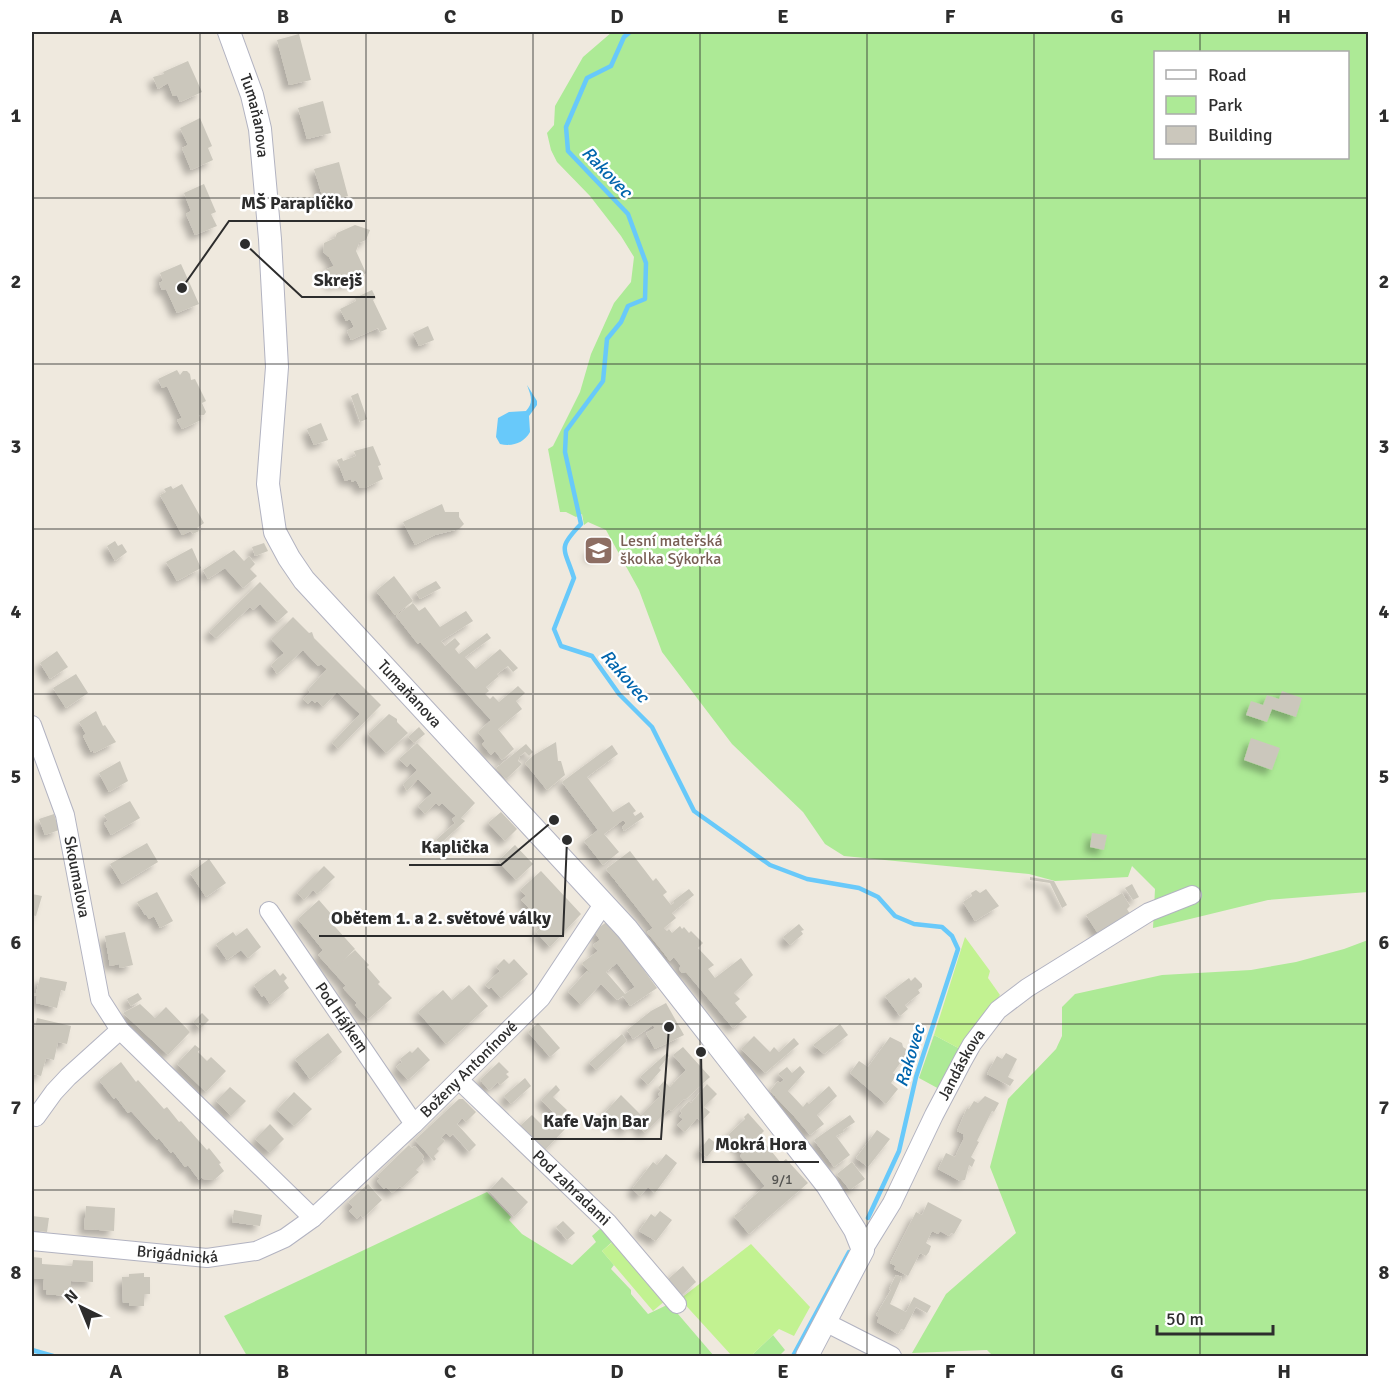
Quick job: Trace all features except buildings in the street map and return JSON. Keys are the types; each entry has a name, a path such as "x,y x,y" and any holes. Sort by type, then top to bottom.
{"street":[{"name":"Tumaňanova","path":"229,32 252,95 260,129 277,367 268,484 275,532 304,580 627,929 827,1185 855,1230 863,1250"},
{"name":"Skoumalova","path":"32,725 65,815 100,999 120,1030 314,1218"},
{"name":"Jandáskova","path":"807,1356 863,1250 892,1203 963,1060 972,1044 998,1010 1036,982 1149,912 1192,895"},
{"name":"Boženy Antonínové","path":"314,1218 414,1124 541,998 604,903"},
{"name":"Pod Hájkem","path":"269,911 414,1124"},
{"path":"36,1118 54,1092 68,1077 120,1030"},
{"name":"Pod zahradami","path":"459,1080 608,1223 677,1304"},
{"name":"Brigádnická","path":"32,1241 207,1258 256,1251 285,1238 314,1218"},
{"path":"825,1322 892,1356"}],"green space":[{"path":"612,32 1368,32 1368,892 1268,900 1153,928 1155,889 1132,866 1128,877 1055,881 1029,874 844,856 825,844 803,812 732,744 662,652 639,590 606,530 588,522 584,525 582,514 576,517 560,512 548,449 553,446 580,392 591,354 614,303 631,282 634,257 590,196 557,162 547,133 554,125 555,106 583,57"},
{"path":"965,937 990,971 988,978 1000,995 962,1050 934,1035"},
{"path":"1368,940 1368,1356 993,1356 987,1350 912,1353 946,1294 1016,1233 990,1167 1008,1099 1056,1049 1062,1036 1062,1007 1075,994 1162,975 1251,970 1296,962"},
{"path":"934,1035 962,1050 941,1090 919,1078"},
{"path":"487,1192 511,1217 509,1220 522,1234 572,1265 596,1242 592,1236 602,1227 612,1242 602,1251 614,1265 611,1269 631,1290 631,1294 648,1314 667,1305 672,1307 714,1356 247,1356 224,1316"},
{"path":"615,1240 666,1300 653,1311 602,1251"},
{"path":"751,1244 810,1307 794,1336 779,1329 751,1356 732,1356 680,1299"},
{"path":"773,1335 785,1350 779,1356 751,1356"}],"water":[{"path":"527,385 537,401 537,405 529,416 530,432 517,443 500,444 496,437 498,418 509,412 526,411 529,408 531,396"}],"waterway":[{"name":"Rakovec","path":"630,32 624,37 611,66 587,78 566,127 568,151 628,214 646,263 645,299 628,306 621,322 607,339 603,381 566,431 565,452 581,524 566,544 565,554 574,578 554,629 561,646 592,656 619,694 652,727 694,811 770,865 807,879 859,888 878,897 895,916 914,924 942,927 952,936 958,949 916,1077 899,1151 868,1218"},
{"name":"Rakovec","path":"793,1356 849,1252"},
{"path":"32,1350 53,1356"}],"place":[{"name":"Skrejš","path":"245,244"},
{"name":"MŠ Paraplíčko","path":"182,288"},
{"name":"Lesní mateřská školka Sýkorka","path":"599,550"},
{"name":"Kaplička","path":"554,820"},
{"name":"Obětem 1. a 2. světové války","path":"567,840"},
{"name":"Kafe Vajn Bar","path":"669,1027"},
{"name":"Mokrá Hora","path":"701,1052"}]}
